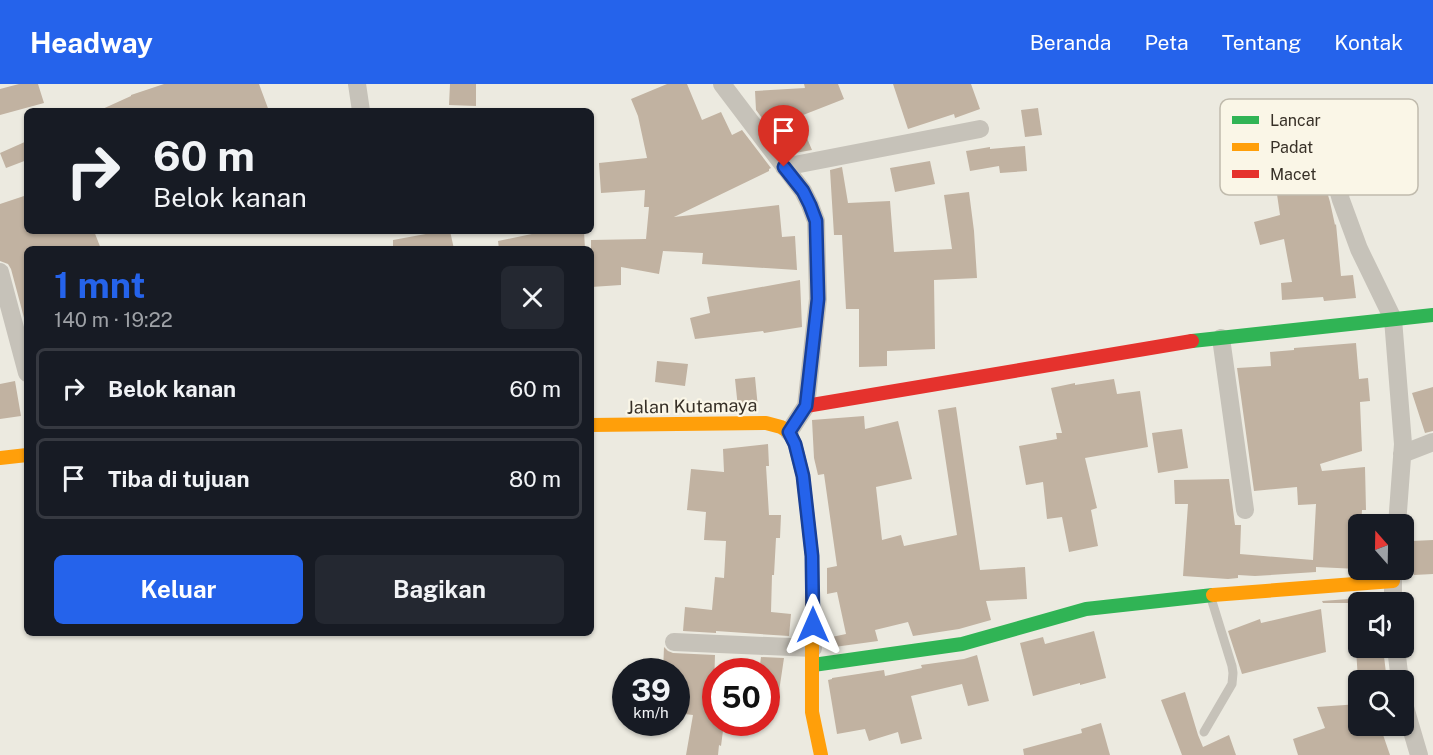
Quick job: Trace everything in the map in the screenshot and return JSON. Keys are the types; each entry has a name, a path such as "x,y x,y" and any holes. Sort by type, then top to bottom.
{"street":[{"path":"357,84 361,108"},
{"path":"722,84 803,191 816,221 818,299 806,406 789,432 795,444 803,476 812,556 812,712 821,755"},
{"path":"784,167 980,129"},
{"path":"1339,195 1359,249 1393,320 1403,444 1398,514"},
{"path":"0,272 24,362"},
{"path":"806,406 1177,343 1433,315"},
{"path":"1221,338 1245,510"},
{"name":"Jalan Kutamaya","path":"594,425 766,423 789,432"},
{"path":"1402,454 1433,442"},
{"path":"0,458 24,455"},
{"path":"674,642 813,656 962,644 1086,609 1349,580"},
{"path":"1413,736 1419,755"}],"lane":[{"path":"1204,732 1231,686 1233,677 1232,666 1210,596"}],"building":[{"path":"19,84 38,84 44,103 0,115 0,89"},
{"path":"164,84 259,84 268,108 105,108 131,95"},
{"path":"450,84 476,84 476,106 449,105"},
{"path":"667,84 687,84 702,120 721,112 732,135 742,130 771,168 769,171 674,217 779,205 782,237 795,236 797,270 702,264 703,253 663,251 659,274 621,267 621,285 594,287 594,246 591,246 591,240 646,239 649,207 644,207 645,190 601,193 599,163 647,158 638,116 631,99"},
{"path":"804,84 838,84 844,99 798,117 812,150 789,154 756,110 755,91 805,88"},
{"path":"893,84 971,84 980,109 955,118 954,114 908,129"},
{"path":"1038,108 1042,135 1025,137 1021,110"},
{"path":"24,142 24,161 6,168 0,153"},
{"path":"1025,146 1027,171 1000,173 999,166 970,171 966,151 990,147 990,149"},
{"path":"930,161 935,184 895,192 890,168"},
{"path":"842,167 848,203 890,201 894,252 952,249 944,195 969,192 977,278 934,280 935,349 887,351 887,366 859,367 859,309 846,309 842,235 834,235 830,170"},
{"path":"1277,195 1328,195 1336,224 1341,276 1353,275 1356,298 1324,301 1323,297 1282,300 1281,283 1292,282 1284,239 1260,245 1254,222 1280,215"},
{"path":"24,196 24,234 95,234 100,246 24,246 24,318 11,269 8,264 0,261 0,204"},
{"path":"426,234 451,234 453,246 393,246 393,240"},
{"path":"532,234 584,234 585,246 499,246 498,241"},
{"path":"800,280 802,327 695,339 690,318 710,313 707,297"},
{"path":"1356,343 1359,379 1368,378 1370,401 1360,402 1362,451 1320,464 1322,471 1365,467 1366,510 1362,510 1362,514 1348,514 1348,569 1316,567 1316,572 1238,575 1238,578 1228,579 1183,576 1188,504 1175,504 1174,480 1229,479 1235,525 1241,525 1240,554 1313,560 1316,504 1298,505 1297,487 1254,491 1237,368 1271,366 1270,352 1294,350 1294,348"},
{"path":"657,361 688,364 685,386 655,382"},
{"path":"755,377 758,408 738,408 735,379"},
{"path":"1114,379 1117,394 1140,391 1148,447 1085,458 1097,508 1091,510 1098,546 1069,552 1062,517 1047,519 1043,482 1026,485 1019,446 1057,439 1056,433 1062,433 1051,388"},
{"path":"15,381 21,416 0,419 0,384"},
{"path":"1433,387 1433,431 1425,433 1412,393"},
{"path":"956,407 980,570 1025,567 1027,599 986,601 991,620 959,629 913,636 908,622 875,630 878,641 827,648 827,638 846,634 837,592 827,594 827,568 837,566 824,474 818,475 814,458 812,420 864,416 865,429 898,421 912,479 876,487 882,540 901,535 904,546 957,535 938,410"},
{"path":"1182,429 1188,468 1158,473 1152,433"},
{"path":"768,444 769,466 766,466 769,515 781,515 780,538 776,538 774,575 772,575 771,612 791,614 789,636 683,631 685,607 712,610 715,577 724,578 726,541 704,540 706,512 687,510 691,469 724,472 723,449"},
{"path":"1433,540 1433,574 1414,575 1414,541"},
{"path":"1348,599 1348,603 1323,603 1322,601"},
{"path":"1321,609 1326,652 1242,674 1228,631 1260,619 1261,623"},
{"path":"1094,631 1106,678 1033,696 1020,643 1043,637 1045,644"},
{"path":"664,647 673,653 715,655 715,658 702,658 702,736 722,736 718,755 686,755 693,715 690,715 690,658 664,658"},
{"path":"977,655 989,701 968,706 962,684 911,696 922,739 901,744 898,732 869,741 865,729 837,734 828,680 884,670 885,676 922,668 921,665"},
{"path":"761,657 784,658 780,685 780,658"},
{"path":"1357,658 1384,658 1386,670 1357,670"},
{"path":"1185,692 1203,747 1229,735 1236,755 1182,755 1161,700"},
{"path":"1348,705 1348,736 1383,736 1390,755 1298,755 1293,739 1325,728 1317,707"},
{"path":"1101,723 1110,755 1024,755 1023,749 1082,733 1081,729"}],"traffic: fast":[{"path":"1192,341 1433,315"},
{"path":"813,665 962,644 1086,609 1213,595"}],"traffic: slow":[{"path":"594,425 766,423 789,432 795,444 803,476 812,556 812,712 821,755"},
{"path":"0,458 24,455"},
{"path":"1213,595 1393,581"}],"traffic: jam":[{"path":"806,406 1192,341"}],"route":[{"path":"784,167 803,191 816,221 818,299 806,406 789,432 795,444 803,476 812,556 813,625"}]}
